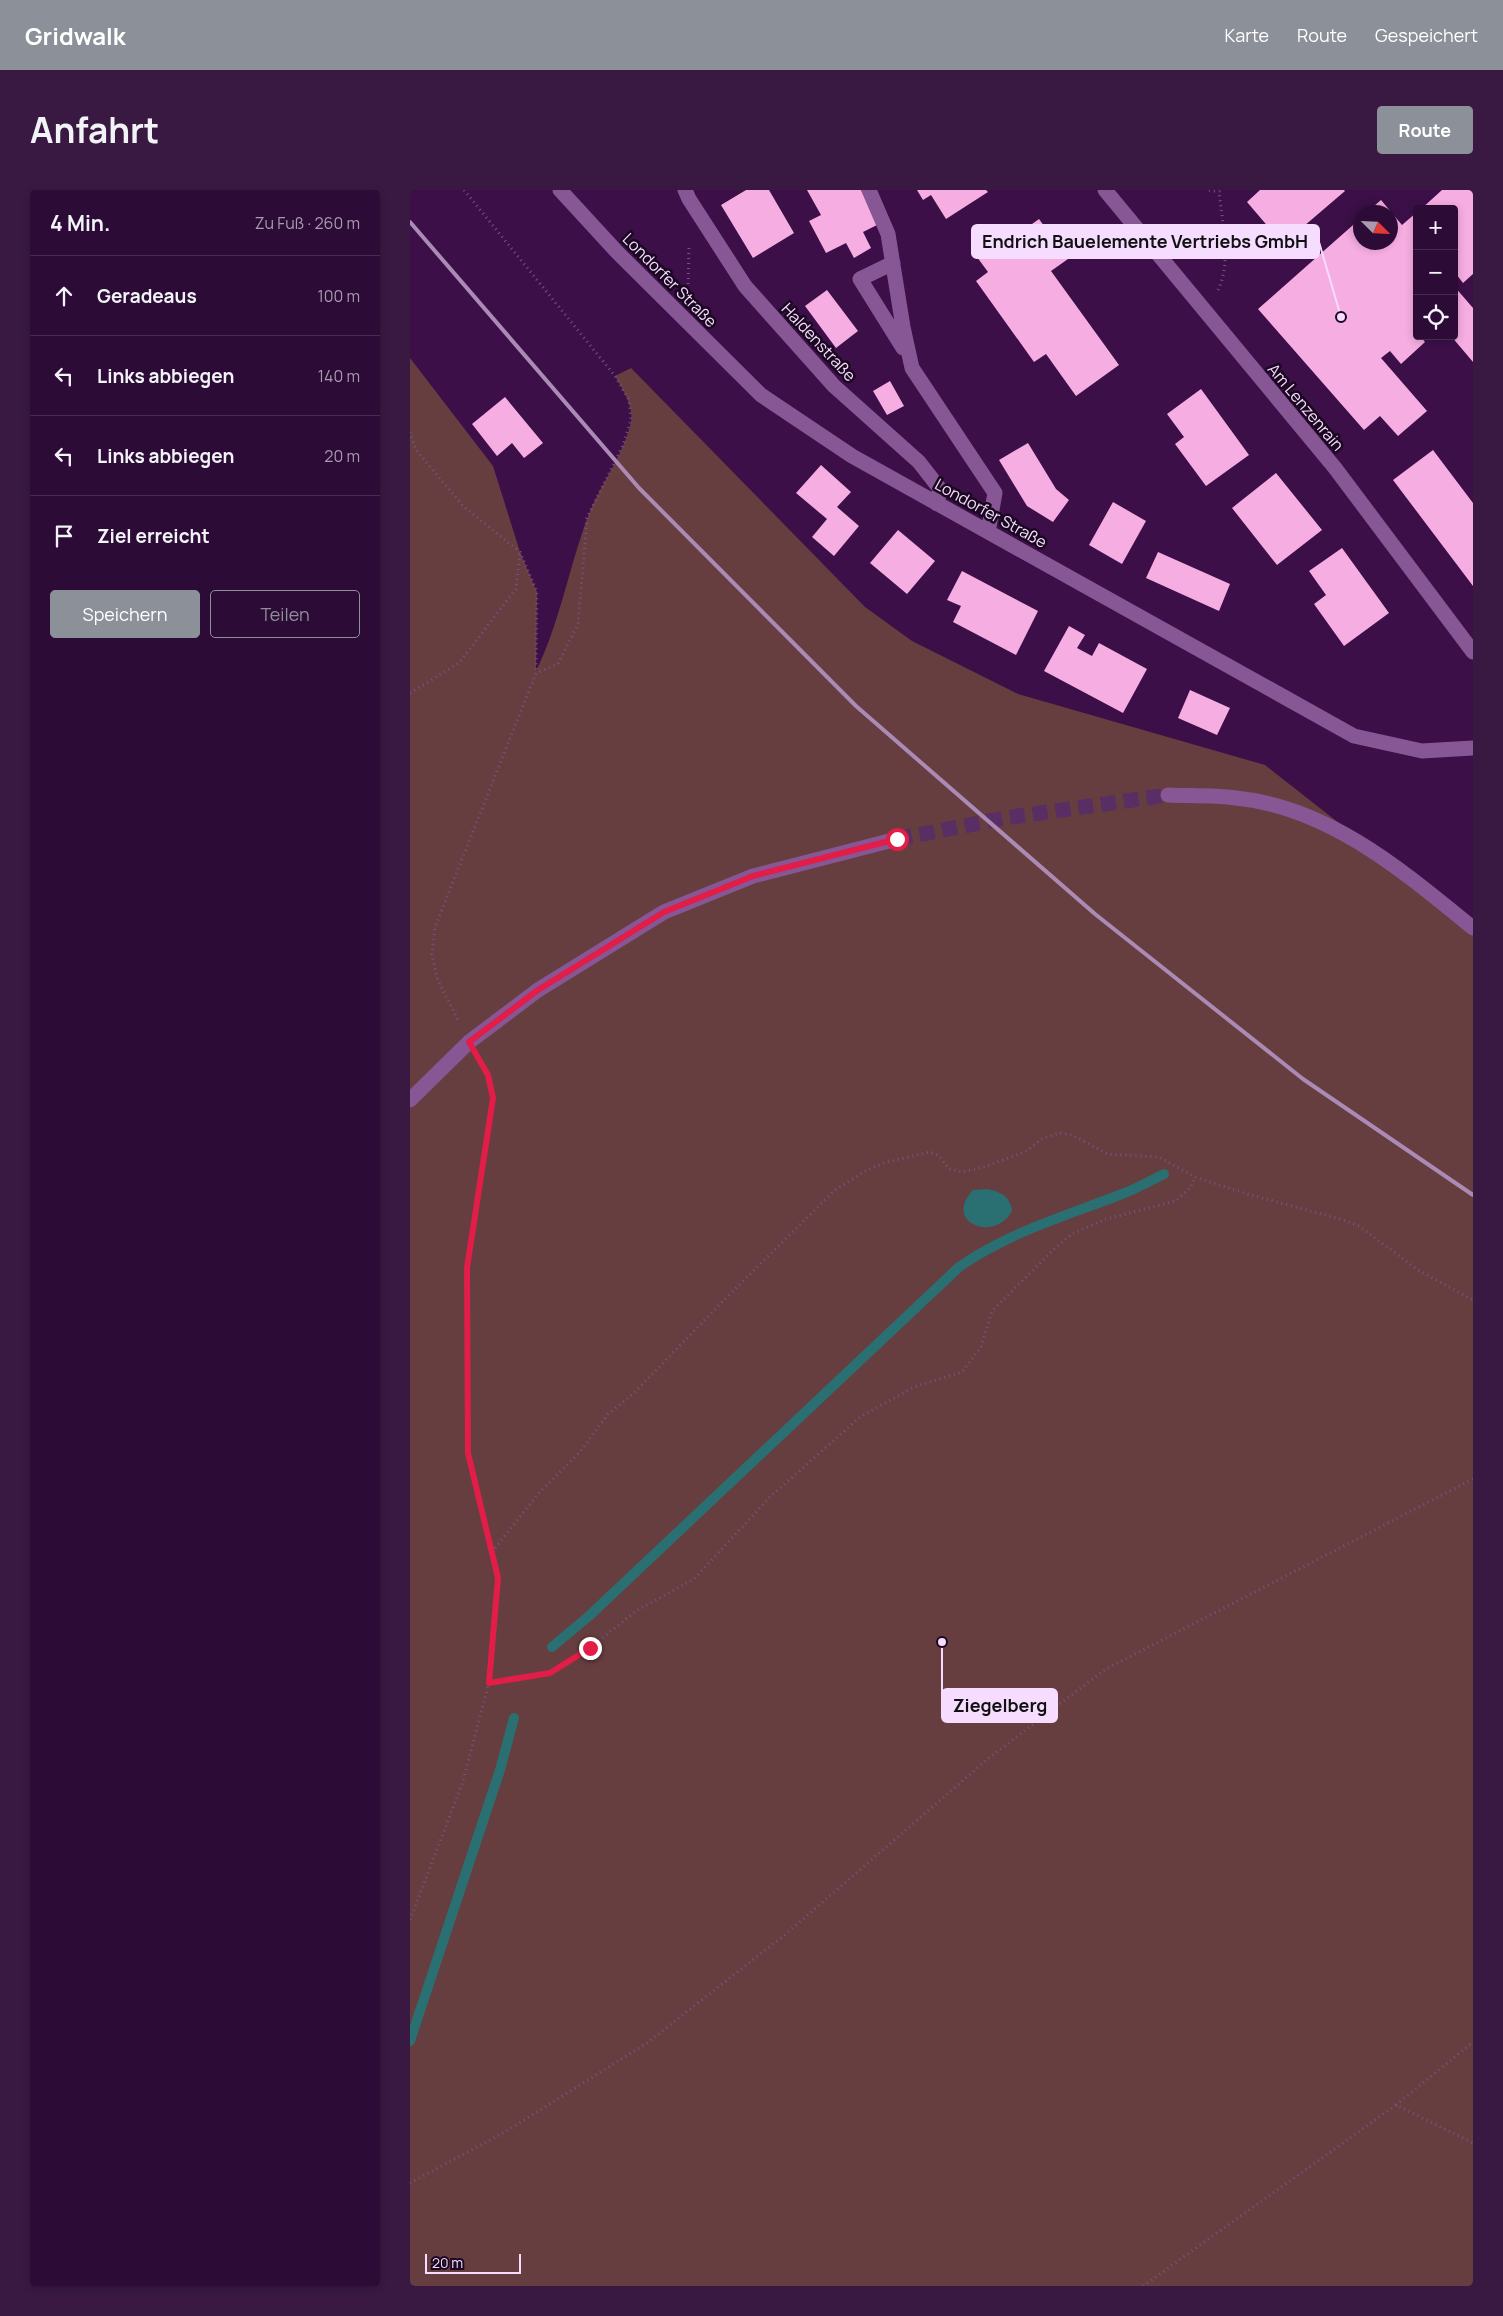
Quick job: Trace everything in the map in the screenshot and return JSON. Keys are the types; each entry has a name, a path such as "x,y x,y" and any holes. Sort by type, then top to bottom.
{"street":[{"name":"Londorfer Straße","path":"560,190 618,253 761,395 852,456 1354,736 1422,751 1473,748"},
{"path":"869,190 888,234 912,368 995,493 988,532"},
{"name":"Am Lenzenrain","path":"1105,190 1334,468 1473,652"},
{"name":"Haldenstraße","path":"687,195 745,286 834,386 919,462 940,489 937,504"},
{"path":"893,263 860,279 910,360"},
{"path":"1168,794 1237,798 1284,808 1341,831 1411,877 1473,928"},
{"path":"410,1100 469,1042 538,990 664,912 753,876 897,839"}],"path":[{"path":"464,190 615,376 628,400 632,420 623,445 587,518 578,624 558,664 536,673"},
{"path":"1204,312 1220,288 1223,272 1224,242 1220,191 1209,190"},
{"path":"687,195 688,322"},
{"path":"410,432 416,450 463,506 520,552 537,592 536,673 435,927 432,954 437,978 488,1075 493,1098 467,1268 468,1453 498,1578 489,1683 462,1784 410,1920"},
{"path":"410,693 459,662 465,655 516,589 520,552"},
{"path":"492,1553 538,1494 580,1452 608,1414 634,1393 726,1297 836,1190 870,1169 887,1162 930,1152 938,1155 949,1169 963,1172 987,1166 1027,1151 1043,1138 1060,1133 1072,1135 1108,1154 1159,1157 1195,1176 1244,1193 1359,1226 1418,1270 1473,1300"},
{"path":"489,1683 550,1673 590,1648 636,1611 694,1579 770,1497 860,1417 914,1387 962,1372 981,1347 992,1311 1056,1247 1072,1234 1106,1219 1176,1201 1190,1188 1195,1176"},
{"path":"410,2183 505,2132 647,2043 788,1933 990,1757 1106,1669 1473,1480"},
{"path":"1143,2286 1396,2105 1473,2042"},
{"path":"1396,2105 1473,2143"}],"shaded area":[{"path":"410,358 493,466 520,552 537,592 536,671 551,635 587,519 627,435 631,422 631,410 615,376 631,368 865,607 912,641 1018,694 1265,765 1473,928 1473,2286 410,2286"},
{"path":"987,1189 1007,1198 1012,1211 1004,1221 994,1226 974,1225 967,1220 964,1212 965,1202 973,1190"}],"building":[{"path":"746,190 769,190 794,233 753,258 721,205"},
{"path":"807,190 861,190 879,224 863,232 871,248 854,258 846,243 826,253 809,221 821,215"},
{"path":"917,190 986,190 988,192 946,219 931,195 923,200"},
{"path":"1260,190 1345,191 1283,244 1247,202"},
{"path":"1442,190 1473,190 1473,274 1463,283 1458,277 1458,205 1425,205"},
{"path":"1381,200 1385,205 1375,205"},
{"path":"1413,215 1413,340 1423,340 1425,342 1401,364 1390,351 1381,358 1427,411 1398,436 1380,416 1364,430 1258,309 1353,225 1353,250 1398,250 1398,220 1402,225"},
{"path":"1039,219 1068,259 1051,271 1119,365 1076,396 1046,354 1034,362 976,281 988,272 974,253 1005,231 1011,239"},
{"path":"827,290 858,331 836,348 805,306"},
{"path":"1458,291 1473,308 1473,362 1454,340 1458,340"},
{"path":"890,381 904,406 887,415 873,391"},
{"path":"1201,389 1249,455 1206,486 1175,444 1184,437 1167,414"},
{"path":"505,397 543,443 524,458 512,443 497,456 472,424"},
{"path":"1028,443 1056,489 1069,500 1053,522 1027,506 999,460"},
{"path":"1433,450 1473,503 1473,586 1393,480"},
{"path":"821,465 851,492 837,507 859,526 834,556 812,537 827,519 796,493"},
{"path":"1276,473 1322,530 1277,565 1232,508"},
{"path":"1113,502 1146,521 1122,564 1089,545"},
{"path":"898,530 935,561 907,594 870,563"},
{"path":"1342,548 1389,613 1344,646 1314,604 1326,595 1309,571"},
{"path":"1158,552 1230,584 1219,611 1146,578"},
{"path":"962,571 1038,611 1016,655 953,622 961,606 947,600"},
{"path":"1069,626 1085,635 1077,648 1092,656 1099,643 1147,669 1123,713 1044,671"},
{"path":"1190,690 1230,708 1217,735 1178,718"}],"waterway":[{"path":"552,1647 589,1616 959,1267 1018,1234 1127,1192 1164,1174"},
{"path":"410,2041 500,1770 514,1718"}],"tunnel":[{"path":"897,839 1005,818 1168,795"}],"railway":[{"path":"410,222 639,488 856,706 1095,914 1303,1079 1473,1195"}],"place":[{"name":"Endrich Bauelemente Vertriebs GmbH","path":"1341,317"},
{"name":"Ziegelberg","path":"942,1642"}],"route":[{"path":"590,1648 550,1673 489,1683 498,1578 468,1453 467,1268 493,1098 488,1075 469,1042 538,990 664,912 753,876 897,839"}]}
